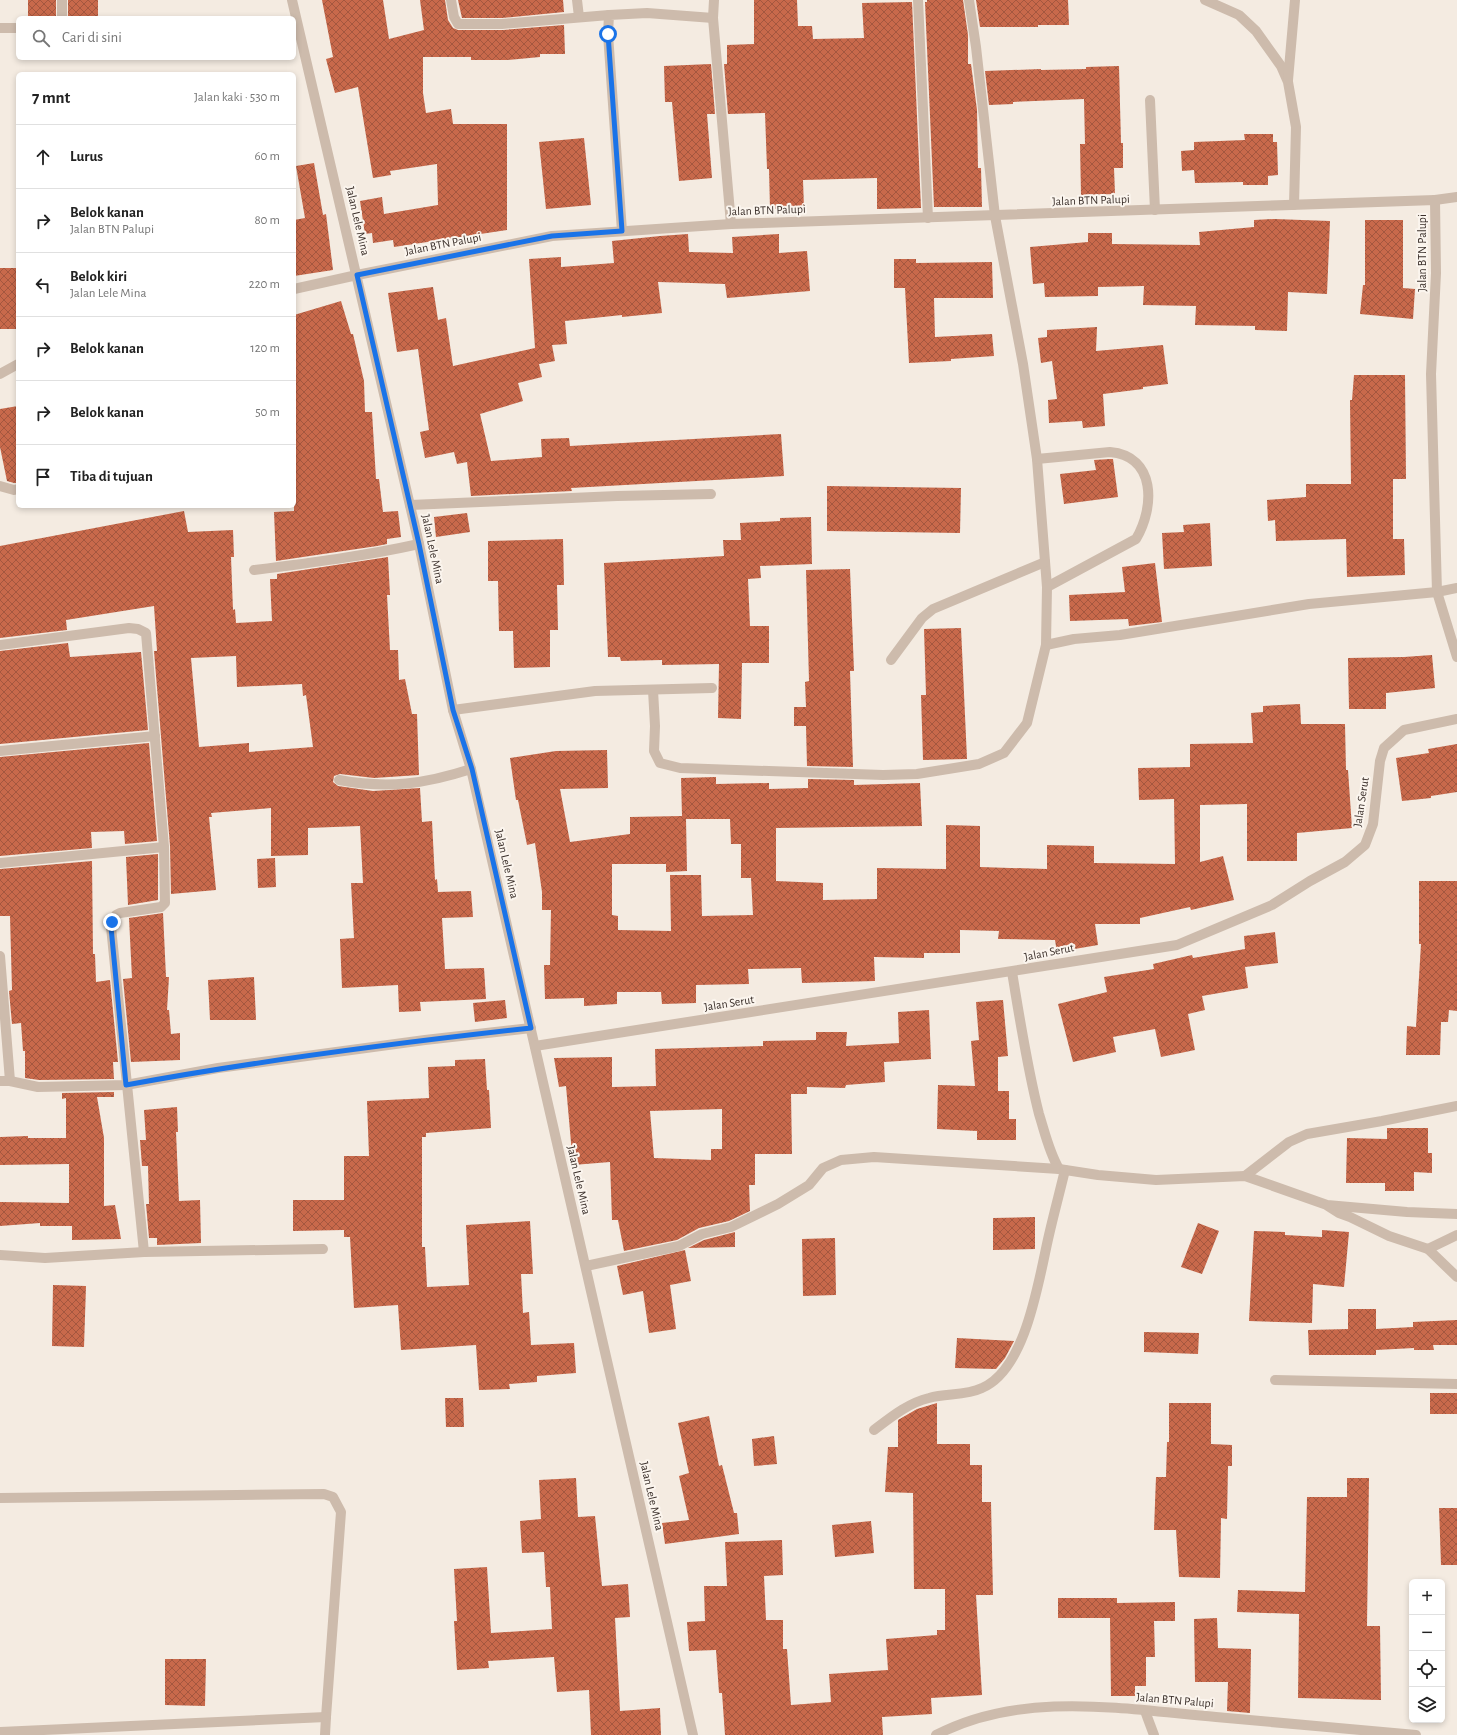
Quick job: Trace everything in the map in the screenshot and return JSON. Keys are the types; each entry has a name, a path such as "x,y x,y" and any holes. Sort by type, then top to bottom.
{"street":[{"path":"62,0 62,16"},
{"name":"Jalan Lele Mina","path":"292,0 296,16"},
{"path":"451,0 454,17 458,24 502,24 647,13 712,18"},
{"path":"577,0 579,17"},
{"path":"714,0 712,18 731,224"},
{"path":"918,0 928,218"},
{"path":"653,690 655,726 654,751 660,763 680,768 875,775 917,774 979,764 1004,753 1027,723 1046,645 1047,587 1037,459 1023,364 995,216 969,0"},
{"path":"1205,0 1239,15 1256,31 1281,66 1288,82 1296,127 1294,205"},
{"path":"1288,82 1294,0"},
{"path":"609,15 608,34 622,231"},
{"name":"Jalan Lele Mina","path":"296,17 419,544 453,710 472,769 693,1735"},
{"path":"0,28 16,28"},
{"path":"1150,100 1155,210"},
{"path":"1435,200 1457,197"},
{"name":"Jalan BTN Palupi","path":"296,289 552,236 731,224 1435,200 1436,273 1431,374 1437,592 1457,657"},
{"path":"0,374 16,365"},
{"path":"1037,459 1110,452 1122,453 1141,467 1147,478 1147,512 1142,529 1136,538 1047,587"},
{"path":"0,486 16,490"},
{"path":"410,505 617,496 711,494"},
{"path":"254,570 316,563 380,553 419,544"},
{"path":"891,660 922,618 933,609 1045,562"},
{"path":"1046,645 1074,639 1120,635 1309,604 1437,592 1457,588"},
{"path":"0,645 116,629 129,628 146,633 164,847 164,904 161,907 120,913 116,915 111,927 144,1252"},
{"path":"453,710 595,691 712,688"},
{"name":"Jalan Serut","path":"535,1046 1177,945 1272,904 1345,862 1365,845 1373,824 1380,761 1384,748 1391,740 1404,730 1457,719"},
{"path":"0,751 155,736"},
{"path":"339,780 380,785 402,784 446,777 472,769"},
{"path":"0,863 164,847"},
{"path":"0,956 5,1081 38,1087 126,1085 225,1067 424,1040 531,1028"},
{"path":"1012,972 1031,1082 1045,1136 1054,1160 1062,1169"},
{"path":"1245,1176 1289,1142 1307,1134 1457,1106"},
{"path":"586,1266 679,1246 702,1234 731,1227 778,1204 809,1185 823,1168 841,1160 874,1156 1062,1169 1098,1175 1156,1180 1245,1176 1327,1205 1407,1212 1457,1214"},
{"path":"874,1430 904,1408 929,1398 964,1394 983,1388 1000,1376 1017,1350 1037,1294 1062,1169"},
{"path":"1327,1205 1338,1213 1350,1217 1389,1236 1428,1249 1457,1277"},
{"path":"1428,1249 1457,1235"},
{"path":"0,1255 45,1258 144,1252 323,1249"},
{"path":"1275,1380 1457,1384"},
{"path":"0,1498 324,1494 333,1497 341,1512 325,1735"},
{"name":"Jalan BTN Palupi","path":"936,1735 965,1722 1024,1708 1071,1706 1145,1711 1416,1735"},
{"path":"1145,1711 1154,1735"},
{"path":"0,1732 326,1717"}],"building":[{"path":"28,0 56,0 56,16 28,16"},
{"path":"68,0 98,0 98,16 68,16"},
{"path":"322,0 383,0 389,39 424,30 420,0 445,0 448,20 453,28 458,30 503,30 564,25 565,54 540,54 540,57 507,60 471,60 471,57 423,57 423,93 426,113 451,109 453,124 507,124 507,230 394,247 393,240 373,243 372,233 365,234 360,201 382,197 384,214 438,205 437,164 390,171 391,175 373,178 358,87 335,93 326,59 333,57"},
{"path":"458,0 563,0 564,12 502,18 462,18"},
{"path":"754,0 797,0 798,26 812,26 813,39 864,38 862,3 912,2 921,208 877,209 877,178 803,180 804,208 770,209 765,113 728,114 724,64 727,64 727,45 754,44"},
{"path":"927,0 963,0 968,35 968,64 971,64 977,110 978,168 981,168 982,207 934,207 925,2 927,2"},
{"path":"976,0 1068,0 1069,25 1038,25 1038,27 980,27"},
{"path":"711,64 715,114 707,114 712,178 679,181 672,102 665,102 664,66"},
{"path":"1119,66 1123,168 1114,168 1115,194 1081,195 1080,144 1085,144 1084,99 1013,102 1013,104 989,105 985,71 1086,69 1086,67"},
{"path":"1244,134 1273,134 1273,142 1277,142 1278,175 1268,176 1268,185 1243,185 1243,182 1195,183 1194,170 1182,171 1181,151 1194,150 1194,142 1245,140"},
{"path":"584,138 591,205 546,209 539,142"},
{"path":"314,163 323,215 326,214 333,270 296,276 296,220 305,218 296,166"},
{"path":"1274,219 1330,221 1327,294 1288,292 1287,331 1255,330 1255,326 1195,325 1196,306 1143,305 1144,286 1098,287 1098,296 1045,297 1044,283 1033,284 1030,247 1088,242 1088,233 1112,233 1112,244 1200,245 1199,232 1254,227 1254,220"},
{"path":"1365,220 1403,220 1403,288 1415,289 1413,319 1360,314 1363,285 1365,285"},
{"path":"688,234 689,252 733,253 732,237 779,234 779,253 807,251 810,291 727,298 725,284 658,282 662,313 622,317 622,315 565,321 567,344 552,345 555,361 539,364 542,377 518,383 523,401 480,414 491,461 542,457 541,439 569,438 570,446 781,434 784,476 571,488 572,491 471,496 467,462 457,464 454,452 425,458 420,432 429,430 418,349 397,352 388,293 433,287 438,320 446,318 453,366 535,348 529,259 561,257 561,267 614,263 612,241"},
{"path":"894,259 916,259 916,263 992,262 993,298 934,298 935,337 992,334 994,356 951,359 951,361 909,363 905,288 894,288"},
{"path":"0,268 16,268 16,329 0,329"},
{"path":"341,301 351,334 353,334 364,381 365,412 372,412 376,479 379,479 383,512 398,511 401,537 387,539 387,544 377,546 276,561 274,512 294,511 294,508 296,508 296,314"},
{"path":"1097,327 1096,351 1163,345 1168,384 1103,394 1105,426 1083,428 1082,421 1049,423 1048,400 1057,399 1052,361 1041,363 1038,338 1047,337 1047,330"},
{"path":"1354,375 1405,375 1406,479 1393,479 1393,539 1404,539 1405,575 1347,577 1346,539 1276,541 1275,520 1268,521 1267,500 1306,497 1306,484 1351,484 1350,400 1352,400"},
{"path":"16,406 16,483 7,481 0,447 0,409"},
{"path":"1113,459 1118,497 1064,504 1060,474 1096,470 1094,460"},
{"path":"827,486 961,488 960,533 827,531"},
{"path":"184,511 188,532 233,530 234,557 231,557 233,610 235,609 236,623 272,621 270,579 277,579 277,574 388,557 390,595 387,595 390,650 398,650 399,680 405,679 412,714 417,714 419,775 374,778 340,774 334,776 333,782 338,786 373,791 420,788 422,822 432,821 435,880 437,879 438,892 471,891 473,917 442,918 445,969 484,968 486,999 420,1002 421,1011 399,1012 398,985 342,988 340,939 354,938 351,883 363,883 360,826 308,828 308,855 271,856 271,808 211,813 212,817 209,817 216,890 171,894 170,846 154,651 157,651 154,606 66,620 67,630 0,638 0,546","holes":["236,656 237,687 302,684 303,696 306,695 313,747 249,752 249,743 199,747 191,658"]},
{"path":"467,513 470,532 436,537 434,517"},
{"path":"811,517 812,564 760,566 761,578 748,579 750,626 769,626 769,663 742,663 741,719 718,718 719,664 662,665 662,660 621,661 620,657 608,657 604,563 724,556 723,540 741,540 740,523 780,521 780,518"},
{"path":"1210,523 1212,566 1164,569 1162,533 1184,532 1183,525"},
{"path":"563,539 564,585 557,585 558,630 550,630 550,667 514,668 513,631 499,631 498,581 488,581 488,541"},
{"path":"1155,563 1162,622 1129,626 1128,619 1070,621 1069,595 1125,592 1122,567"},
{"path":"850,569 854,671 850,671 853,767 807,766 806,726 794,726 794,707 806,707 805,682 809,681 806,570"},
{"path":"961,628 967,759 923,760 921,695 926,695 924,629"},
{"path":"68,643 70,657 141,652 148,730 0,744 0,651"},
{"path":"1432,655 1435,688 1386,693 1386,709 1349,709 1348,658"},
{"path":"1300,704 1301,724 1345,724 1346,770 1348,770 1352,828 1297,833 1297,861 1247,861 1247,804 1200,805 1200,862 1223,856 1234,900 1191,910 1190,907 1140,918 1140,924 1095,924 1098,945 1057,952 1055,940 998,939 999,931 960,930 960,953 924,953 924,958 874,957 875,981 802,983 801,968 748,969 749,984 696,985 696,1003 662,1004 661,992 617,992 617,1004 584,1006 584,998 545,999 544,965 550,965 551,910 542,910 542,892 535,843 527,845 518,800 516,800 510,758 556,751 607,750 608,788 560,789 570,842 630,834 630,817 682,816 681,778 716,777 716,784 769,783 769,789 808,788 808,779 854,780 854,785 920,783 922,826 776,828 776,881 823,883 823,900 877,899 877,868 946,869 946,825 980,826 980,867 1047,869 1047,845 1094,846 1094,863 1175,864 1174,799 1139,800 1138,768 1190,767 1190,744 1253,743 1251,713 1263,712 1263,706","holes":["686,819 730,819 731,844 741,844 741,878 751,878 753,915 702,916 701,875 670,875 671,931 618,930 618,916 612,915 612,864 666,864 666,872 687,871"]},
{"path":"149,743 157,841 125,844 124,831 91,832 92,848 0,856 0,757"},
{"path":"1457,744 1457,792 1431,796 1431,798 1402,801 1396,758 1429,753 1428,749"},
{"path":"158,854 158,900 128,905 126,857"},
{"path":"275,858 276,887 258,888 257,859"},
{"path":"92,861 93,954 95,954 96,982 110,980 118,1062 113,1062 114,1079 39,1080 25,1078 25,1051 23,1051 21,1023 12,1024 9,991 12,990 10,916 0,916 0,869"},
{"path":"1419,881 1457,881 1457,1011 1449,1010 1448,1022 1441,1022 1440,1055 1406,1055 1407,1026 1416,1027 1421,944 1419,944"},
{"path":"163,913 166,977 169,977 167,1010 169,1010 171,1034 180,1033 180,1060 131,1062 123,979 132,978 129,918"},
{"path":"1275,932 1278,963 1245,967 1248,988 1202,996 1205,1010 1188,1014 1195,1050 1161,1057 1155,1029 1113,1037 1116,1052 1073,1062 1058,1004 1107,992 1104,977 1154,969 1153,964 1192,955 1193,958 1245,949 1244,936"},
{"path":"254,977 256,1020 210,1020 208,980"},
{"path":"505,1000 507,1018 475,1022 473,1003"},
{"path":"1003,1000 1008,1056 998,1057 998,1091 1009,1091 1009,1119 1016,1119 1016,1140 977,1140 977,1131 937,1129 938,1085 975,1086 971,1041 979,1040 976,1002"},
{"path":"929,1010 931,1059 884,1062 885,1082 846,1085 845,1088 807,1087 807,1094 791,1094 792,1154 755,1154 755,1185 749,1185 750,1211 729,1221 699,1228 677,1240 624,1251 618,1220 612,1220 610,1162 573,1165 566,1086 559,1087 554,1058 612,1057 612,1087 656,1086 655,1049 763,1046 763,1041 816,1040 816,1032 847,1032 846,1046 899,1043 898,1012","holes":["722,1109 722,1149 711,1149 711,1160 654,1158 650,1111"]},
{"path":"485,1059 487,1090 489,1090 491,1128 426,1133 426,1137 422,1137 422,1247 425,1247 427,1287 469,1285 466,1225 530,1221 533,1274 521,1274 523,1313 529,1312 531,1345 574,1343 576,1373 537,1376 537,1382 509,1384 510,1389 479,1390 476,1345 401,1350 398,1305 354,1308 350,1237 344,1237 344,1230 293,1231 293,1200 344,1200 344,1156 369,1156 367,1101 429,1098 428,1067 455,1066 455,1060"},
{"path":"114,1092 114,1097 97,1097 104,1138 104,1206 115,1205 121,1239 72,1240 72,1226 40,1226 40,1223 0,1226 0,1202 69,1203 69,1164 0,1165 0,1137 28,1136 28,1138 66,1138 66,1098 62,1099 62,1093"},
{"path":"177,1107 178,1132 176,1132 179,1201 200,1200 201,1243 157,1245 157,1238 149,1238 146,1204 149,1204 148,1166 142,1166 140,1140 146,1140 144,1110"},
{"path":"1387,1128 1428,1128 1428,1153 1432,1153 1432,1173 1414,1172 1414,1191 1385,1191 1385,1183 1346,1183 1347,1138 1387,1139"},
{"path":"1035,1217 1035,1249 993,1250 993,1218"},
{"path":"1198,1223 1219,1231 1202,1274 1181,1267"},
{"path":"1322,1230 1349,1232 1344,1287 1313,1284 1312,1323 1249,1321 1254,1231 1285,1232 1285,1235 1322,1237"},
{"path":"735,1232 735,1247 688,1248 704,1240"},
{"path":"835,1238 836,1295 803,1296 802,1239"},
{"path":"685,1250 691,1281 670,1285 676,1329 649,1333 643,1291 623,1295 617,1266"},
{"path":"53,1285 86,1286 84,1347 52,1346"},
{"path":"1348,1309 1376,1309 1376,1329 1413,1327 1413,1322 1457,1320 1457,1345 1433,1345 1434,1350 1414,1350 1414,1348 1376,1350 1376,1355 1309,1355 1308,1330 1348,1329"},
{"path":"1144,1332 1199,1333 1198,1354 1144,1352"},
{"path":"957,1338 1014,1341 1005,1358 996,1369 955,1368"},
{"path":"1430,1393 1457,1393 1457,1414 1430,1414"},
{"path":"445,1398 463,1398 464,1427 446,1427"},
{"path":"937,1403 937,1444 970,1444 970,1465 982,1465 982,1502 991,1502 993,1595 976,1595 982,1695 931,1698 932,1714 882,1717 883,1735 725,1735 722,1693 719,1693 716,1650 689,1651 687,1622 705,1621 704,1586 727,1586 725,1542 782,1540 783,1575 764,1576 766,1620 783,1620 783,1649 787,1649 791,1705 831,1702 829,1674 888,1670 886,1639 937,1635 937,1630 945,1630 945,1589 914,1589 913,1493 885,1492 888,1447 898,1447 898,1420 917,1409"},
{"path":"1169,1403 1211,1403 1211,1444 1232,1445 1232,1466 1228,1466 1227,1519 1221,1518 1220,1578 1179,1577 1176,1530 1154,1530 1156,1477 1166,1477 1167,1442 1169,1442"},
{"path":"709,1416 719,1466 722,1465 734,1513 737,1513 739,1534 665,1544 662,1523 689,1520 679,1476 689,1473 678,1423"},
{"path":"774,1436 777,1464 754,1466 752,1439"},
{"path":"576,1478 578,1517 595,1516 602,1586 628,1584 630,1617 615,1618 620,1711 660,1708 661,1735 591,1735 589,1690 557,1692 554,1657 488,1661 489,1668 457,1670 454,1621 457,1621 454,1569 487,1567 491,1633 552,1629 550,1587 546,1587 544,1552 522,1553 520,1521 541,1519 539,1480"},
{"path":"1347,1478 1369,1478 1367,1626 1380,1626 1381,1700 1298,1698 1299,1614 1237,1612 1238,1590 1305,1592 1307,1497 1347,1497"},
{"path":"1439,1508 1457,1508 1457,1565 1441,1565"},
{"path":"871,1521 874,1553 835,1557 832,1525"},
{"path":"1058,1598 1117,1598 1117,1603 1175,1602 1175,1621 1154,1621 1155,1657 1146,1657 1146,1686 1135,1686 1135,1696 1111,1696 1110,1618 1058,1618"},
{"path":"1217,1618 1218,1648 1251,1649 1250,1713 1227,1711 1228,1682 1195,1682 1194,1619"},
{"path":"165,1659 206,1659 205,1706 165,1705"}],"route":[{"path":"112,922 111,927 126,1085 218,1068 309,1055 531,1028 472,769 453,710 419,544 357,275 552,236 622,231 608,34"}]}
